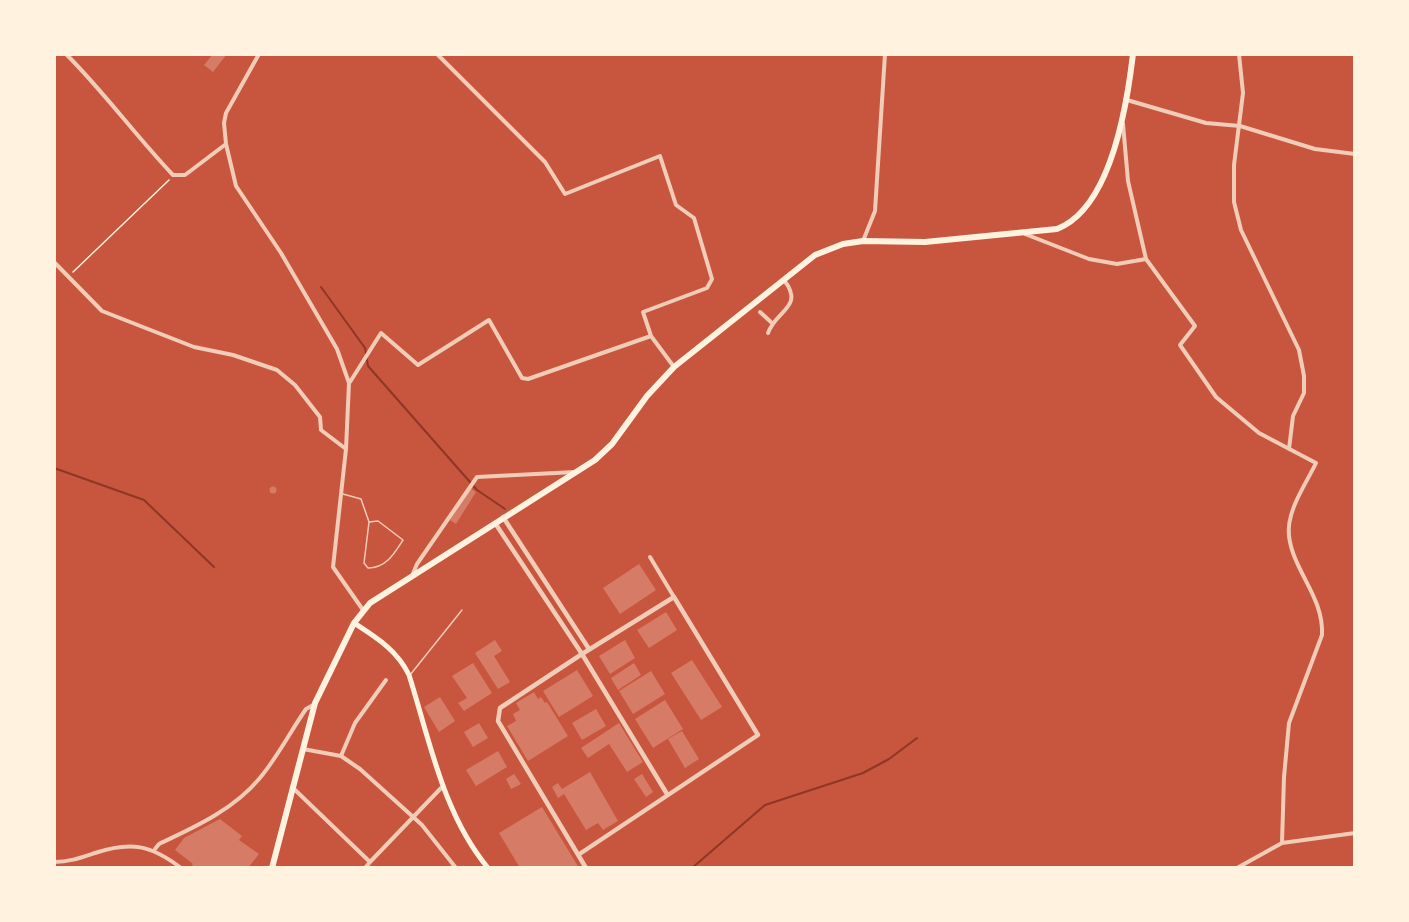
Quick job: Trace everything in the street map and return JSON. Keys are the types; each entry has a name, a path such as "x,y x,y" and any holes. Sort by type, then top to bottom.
{"main road":[{"path":"272,868 315,703 354,623 363,610 412,576 595,460 612,444 647,396 674,367 815,255 843,244 863,241 925,242 1057,229 1070,224 1080,215 1100,183 1123,119 1134,54"},
{"path":"354,623 386,645 401,659 409,675 443,786 460,826 488,868"}],"street":[{"path":"66,54 94,82 126,124 173,175 185,175 226,144"},
{"path":"260,54 226,113 224,123 226,144 236,186 281,253 332,339 349,383 346,449 333,572 363,610"},
{"path":"436,54 545,162 565,194 660,156 676,205 694,218 712,279 711,285 707,288 643,312 651,336 674,367"},
{"path":"863,241 875,211 880,164 885,54"},
{"path":"1239,54 1243,93 1234,165 1234,202 1241,230 1299,350 1304,376 1304,393 1293,416 1289,449"},
{"path":"1127,100 1206,123 1240,126 1315,149 1355,154"},
{"path":"1123,119 1128,181 1146,259 1195,327 1180,345 1216,397 1259,433 1316,463 1295,506 1289,535 1323,620 1316,655 1289,723 1284,777 1282,843"},
{"path":"1023,233 1089,259 1117,264 1146,259"},
{"path":"54,262 102,311 194,347 233,355 277,370 295,385 320,417 321,430 346,449"},
{"path":"768,333 772,323 791,302 792,294 784,280"},
{"path":"760,312 772,323"},
{"path":"349,383 381,333 418,365 489,321 522,378 528,379 651,336"},
{"path":"412,576 417,564 477,477 576,472"},
{"path":"503,518 589,649"},
{"path":"495,523 582,654 667,794"},
{"path":"578,855 758,735 650,557"},
{"path":"586,868 498,721 498,712 504,705 589,649 674,597"},
{"path":"341,756 355,723 386,680"},
{"path":"155,849 159,844 219,814 244,795 260,777 306,710 315,703"},
{"path":"302,748 341,756 360,769 433,837 456,868"},
{"path":"365,868 443,786"},
{"path":"292,787 370,862"},
{"path":"1237,868 1282,843 1355,833"},
{"path":"54,861 64,862 116,848 141,847 155,849 181,868"},
{"path":"64,862 64,868"},
{"path":"445,868 451,862"}],"lane":[{"path":"342,493 361,499 369,522 364,563 369,568 376,568 389,559 403,540 378,521 369,522"},
{"path":"409,675 462,610"}],"path":[{"path":"68,277 173,175"}],"building":[{"path":"213,54 227,54 213,72 204,65"},
{"path":"273,487 276,490 273,493 270,490"},
{"path":"470,488 476,492 456,524 450,520"},
{"path":"639,564 656,590 620,614 603,588"},
{"path":"666,612 677,630 649,648 637,630"},
{"path":"495,640 502,651 494,656 510,682 498,689 475,653"},
{"path":"625,640 635,658 610,674 599,656"},
{"path":"692,660 722,707 701,720 671,673"},
{"path":"473,663 492,693 464,711 458,703 467,698 452,676"},
{"path":"634,663 641,675 618,690 611,678"},
{"path":"577,670 593,696 559,717 543,691"},
{"path":"651,671 665,694 633,714 619,691"},
{"path":"534,692 538,699 541,697 545,703 547,702 568,736 528,761 507,726 516,721 513,714 520,710 516,703"},
{"path":"440,697 455,721 439,732 424,707"},
{"path":"665,700 683,729 653,748 635,719"},
{"path":"596,709 606,726 582,740 572,723"},
{"path":"479,723 488,738 473,747 464,732"},
{"path":"619,723 643,762 627,772 609,744 588,758 581,748"},
{"path":"682,731 699,759 685,768 668,739"},
{"path":"498,751 507,767 476,786 466,770"},
{"path":"590,772 618,821 603,830 598,823 586,830 564,794 558,798 552,787 558,783 562,789"},
{"path":"514,774 521,784 511,789 506,779"},
{"path":"642,774 653,792 646,797 634,779"},
{"path":"542,807 579,868 520,868 499,833"},
{"path":"220,819 242,836 239,840 259,854 248,868 190,868 193,864 175,850 184,838"}],"waterway":[{"path":"321,287 365,348 368,366 477,490 505,509"},
{"path":"54,468 144,500 214,567"},
{"path":"692,868 765,805 863,773 889,759 917,738"}]}
